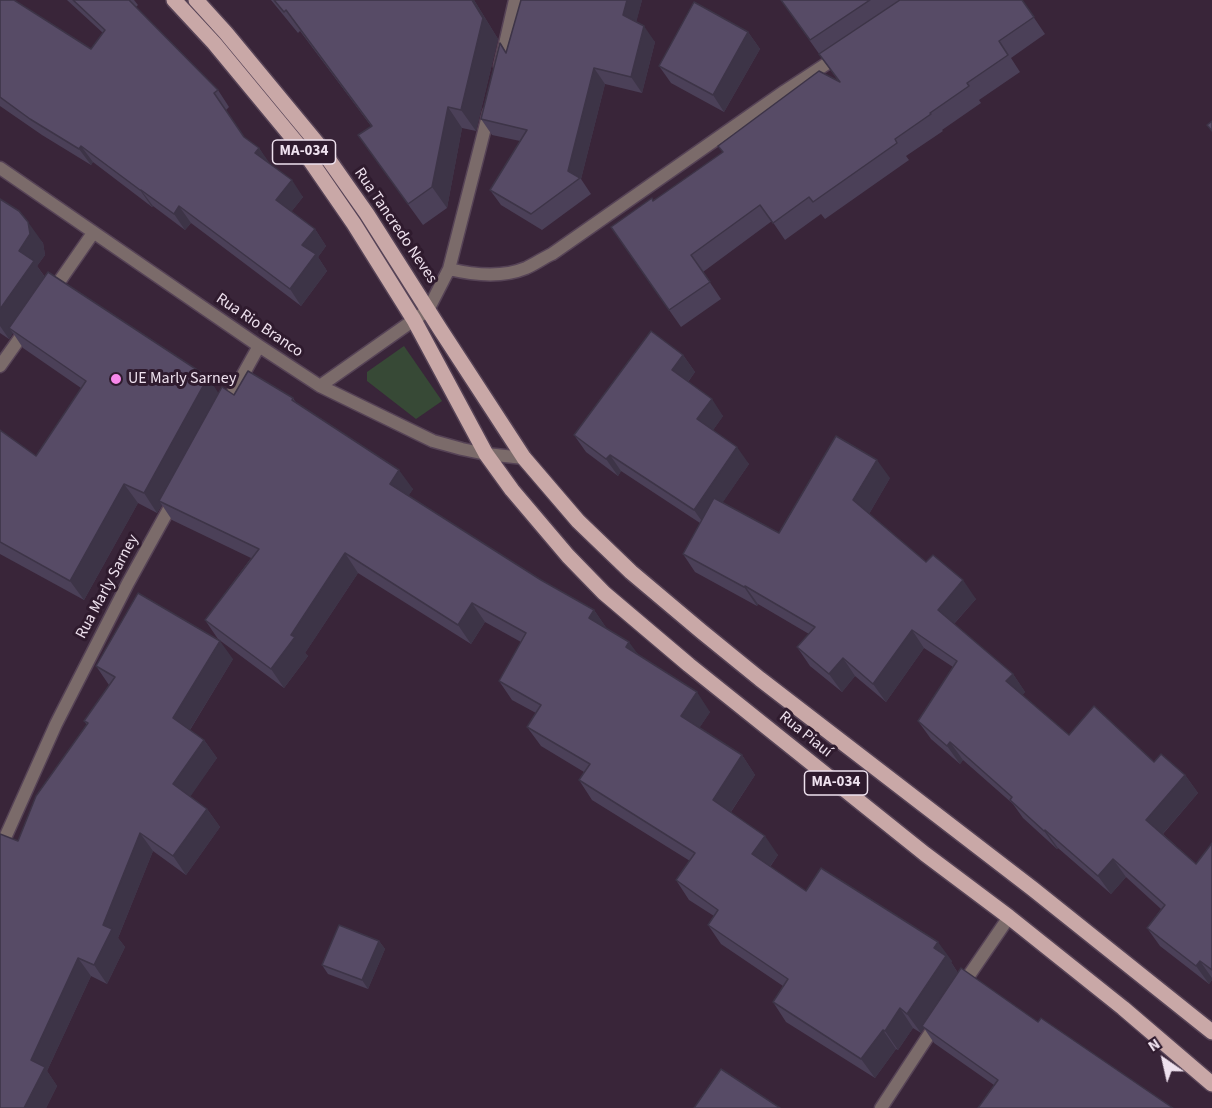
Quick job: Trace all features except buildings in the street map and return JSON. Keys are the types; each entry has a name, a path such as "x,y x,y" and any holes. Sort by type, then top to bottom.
{"main road":[{"name":"Rua Tancredo Neves","path":"174,0 214,43 305,153 354,224 414,320 486,454"},
{"name":"Rua Tancredo Neves","path":"196,0 317,143 367,214 524,458"},
{"name":"Rua Piauí","path":"486,454 539,522 604,593 689,665 915,847 1009,917 1123,1008 1212,1084"},
{"name":"Rua Piauí","path":"524,458 578,521 623,565 701,631 1033,889 1212,1032"}],"street":[{"path":"497,80 515,0"},
{"path":"449,269 470,274 508,273 526,268 552,254 785,91 854,46"},
{"path":"320,386 428,310 449,269 492,102"},
{"name":"Rua Rio Branco","path":"0,168 258,346 320,386 433,441 486,454 524,458"},
{"path":"46,300 93,233"},
{"path":"0,366 33,319"},
{"path":"219,419 258,346"},
{"name":"Rua Marly Sarney","path":"0,849 56,724 128,583 179,491"},
{"path":"881,1108 1009,917"}],"green space":[{"path":"404,346 442,401 416,419 367,381 367,372"}],"place":[{"name":"UE Marly Sarney","path":"116,379"}]}
